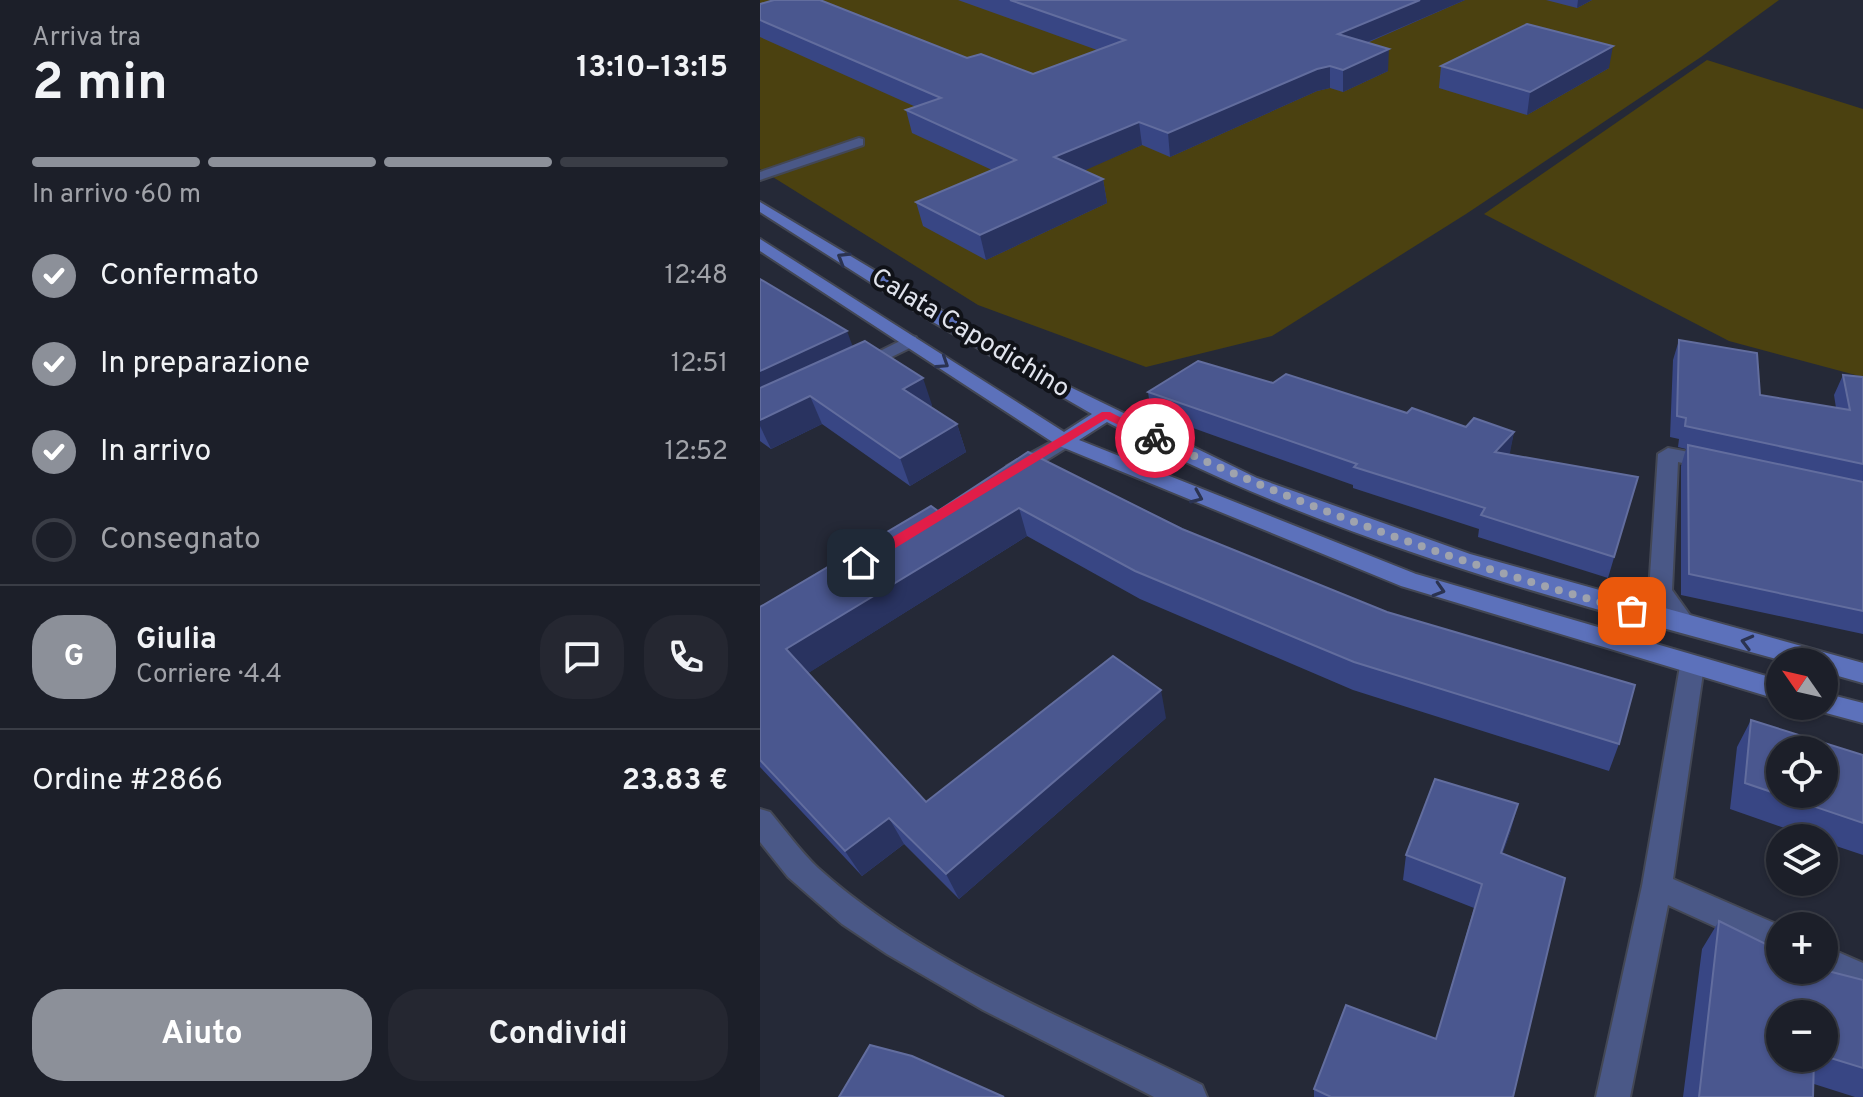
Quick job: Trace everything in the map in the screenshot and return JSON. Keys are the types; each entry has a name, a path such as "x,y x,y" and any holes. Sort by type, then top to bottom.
{"main road":[{"name":"Calata Capodichino","path":"760,206 1106,414 1251,483 1524,582 1771,648"},
{"name":"Calata Capodichino","path":"760,244 1064,441 1409,580 1766,686"},
{"path":"1064,441 1106,414"},
{"path":"1685,625 1692,666"},
{"name":"Calata Capodichino","path":"1838,666 1863,673"},
{"path":"1838,707 1863,713"}],"street":[{"path":"842,375 910,341"},
{"path":"998,481 1064,441"},
{"path":"1685,625 1660,591 1668,454 1728,466"},
{"path":"1613,1097 1657,886 1692,666"},
{"path":"760,821 809,879 866,924 928,962 1190,1097"},
{"path":"1657,886 1766,935"},
{"path":"1838,967 1863,979"}],"lane":[{"path":"760,176 859,142"}],"shaded area":[{"path":"760,0 1779,0 1701,57 1466,214 1272,336 1146,367 978,305 760,169"},
{"path":"1707,60 1863,109 1863,377 1729,341 1484,214"}],"building":[{"path":"774,0 820,0 967,58 981,54 1033,74 1125,40 1010,0 1420,0 1338,34 1389,49 1343,70 1330,66 1317,69 1168,133 1139,122 1054,157 1103,179 980,235 916,202 1016,160 906,110 941,98 760,20 760,4"},
{"path":"1527,24 1613,46 1530,92 1441,66"},
{"path":"760,279 847,331 760,371"},
{"path":"1679,340 1757,353 1760,395 1850,410 1843,375 1863,377 1863,464 1685,426 1686,418 1677,416"},
{"path":"865,341 923,378 903,389 957,424 900,458 810,396 760,420 760,388"},
{"path":"1198,361 1273,383 1286,374 1407,413 1412,408 1466,427 1474,418 1514,432 1495,452 1638,477 1614,557 1481,515 1485,508 1354,467 1357,464 1148,392"},
{"path":"1688,445 1863,482 1863,611 1689,574"},
{"path":"1028,452 1182,529 1387,612 1635,685 1619,744 1354,662 1135,571 1019,508 786,649 926,802 1113,656 1161,690 946,874 889,818 845,851 760,760 760,607 931,506 938,511"},
{"path":"1751,720 1802,736 1766,736 1766,790 1745,783"},
{"path":"1838,747 1863,755 1863,823 1819,808 1838,808"},
{"path":"1435,779 1518,804 1501,853 1565,878 1513,1097 1331,1097 1314,1089 1346,1005 1436,1039 1482,884 1406,855"},
{"path":"1719,921 1766,944 1766,984 1838,984 1838,974 1863,980 1863,1068 1838,1060 1838,1000 1766,1000 1766,1072 1814,1072 1813,1097 1699,1097"},
{"path":"870,1045 912,1056 1004,1097 839,1097"}],"way so far":[{"path":"1155,438 1251,483 1360,523 1524,582 1632,611"}],"route":[{"path":"861,563 1106,414 1155,438"}]}
